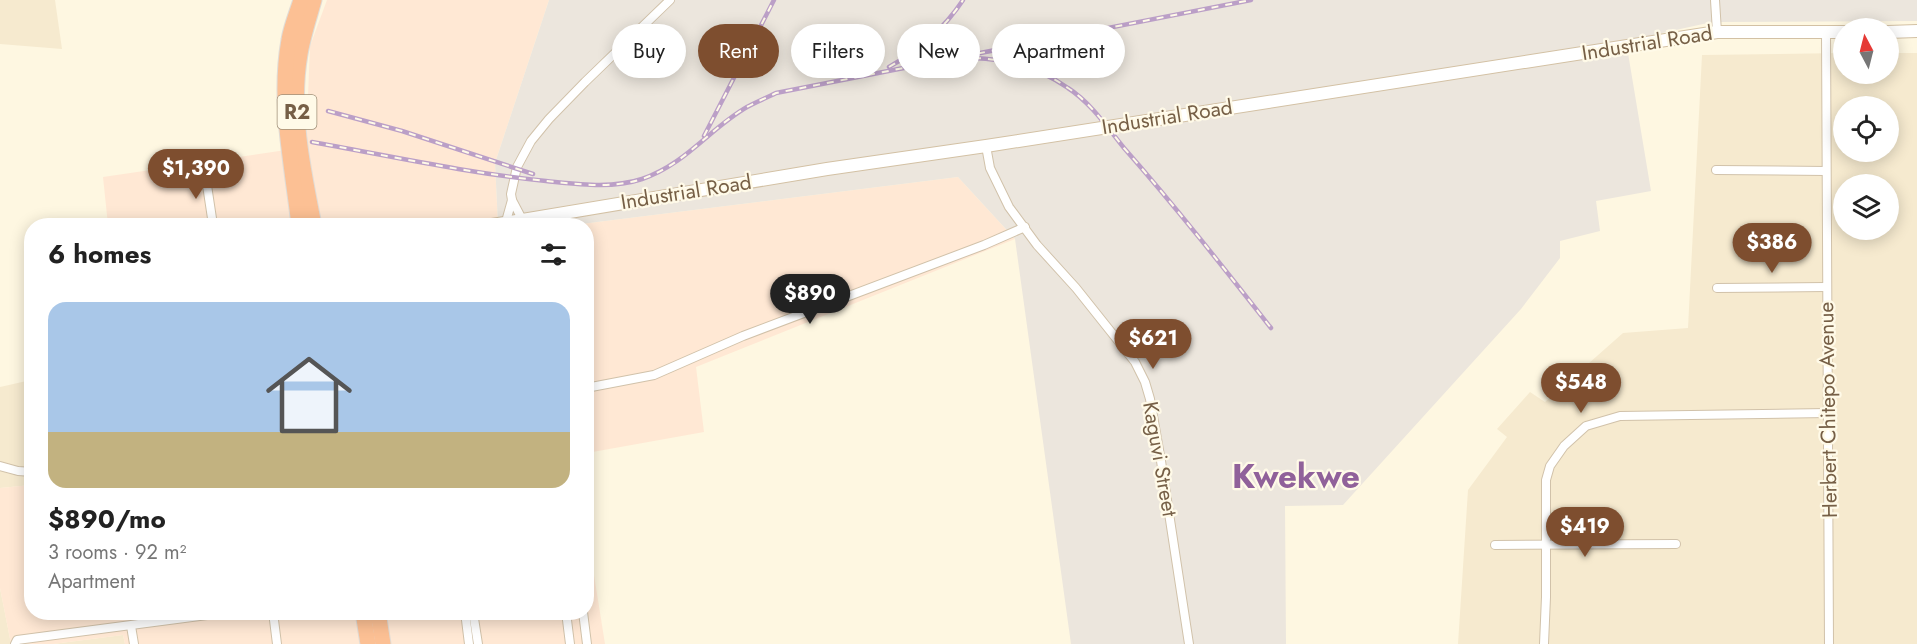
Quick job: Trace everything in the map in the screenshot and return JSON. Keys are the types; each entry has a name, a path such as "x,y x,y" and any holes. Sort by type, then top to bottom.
{"highway":[{"name":"R2","path":"301,0 289,39 285,71 285,105 302,197 311,218"},
{"name":"R2","path":"300,218 302,197 296,99 300,55 314,0"},
{"path":"364,620 368,644"},
{"path":"379,620 383,644"}],"street":[{"path":"521,218 511,194 517,167 531,141 549,118 670,0"},
{"path":"1715,0 1717,32"},
{"name":"Industrial Road","path":"546,218 827,169 1717,32 1833,32"},
{"name":"Herbert Chitepo Avenue","path":"1826,32 1829,644"},
{"path":"1899,32 1917,32"},
{"name":"Kaguvi Street","path":"986,146 990,168 1009,207 1037,245 1076,288 1135,362 1145,382 1161,461 1189,644"},
{"path":"1716,171 1826,171"},
{"path":"205,172 212,218"},
{"path":"503,218 512,200"},
{"path":"594,386 654,375 743,336 984,245 1025,227"},
{"path":"1717,288 1826,287"},
{"path":"1544,644 1546,480 1550,466 1564,446 1586,426 1631,415 1827,413"},
{"path":"0,466 24,471"},
{"path":"1495,545 1676,544"},
{"path":"16,642 160,620"},
{"path":"274,620 277,644"},
{"path":"466,620 469,644"},
{"path":"474,620 478,644"},
{"path":"567,620 570,644"},
{"path":"584,620 588,644"},
{"path":"131,626 134,644"}],"shaded area":[{"path":"0,0 55,0 62,49 0,44"},
{"path":"327,0 549,0 495,163 498,218 107,218 103,177 306,147 310,46"},
{"name":"Kwekwe","path":"549,0 1917,0 1917,21 1899,21 1899,18 1833,18 1833,21 1712,22 1626,41 1651,191 1596,201 1600,231 1560,241 1560,258 1521,309 1343,505 1285,506 1286,644 1071,644 1015,239 958,177 594,222 594,218 498,218 495,163"},
{"path":"1833,53 1833,84 1899,84 1899,53 1917,53 1917,644 1458,644 1468,490 1507,437 1497,429 1530,392 1545,402 1623,333 1688,328 1702,55"},
{"path":"958,177 1015,239 696,367 704,432 594,452 594,222"},
{"path":"24,382 24,486 0,488 0,387"},
{"path":"24,486 24,620 594,620 594,575 605,644 125,644 123,635 53,644 11,644 0,588 0,488"},
{"path":"0,588 11,644 0,644"},
{"path":"123,635 125,644 53,644"}],"railway":[{"path":"704,136 774,0"},
{"path":"889,67 930,38 963,0"},
{"path":"312,142 516,178 582,184 619,184 642,179 672,165 733,116 776,93 1251,0"},
{"path":"980,58 999,60 1035,70 1058,81 1084,101 1180,214 1271,328"},
{"path":"328,111 402,131 533,174"}],"district":[{"name":"Kwekwe","path":"1296,476"}]}
